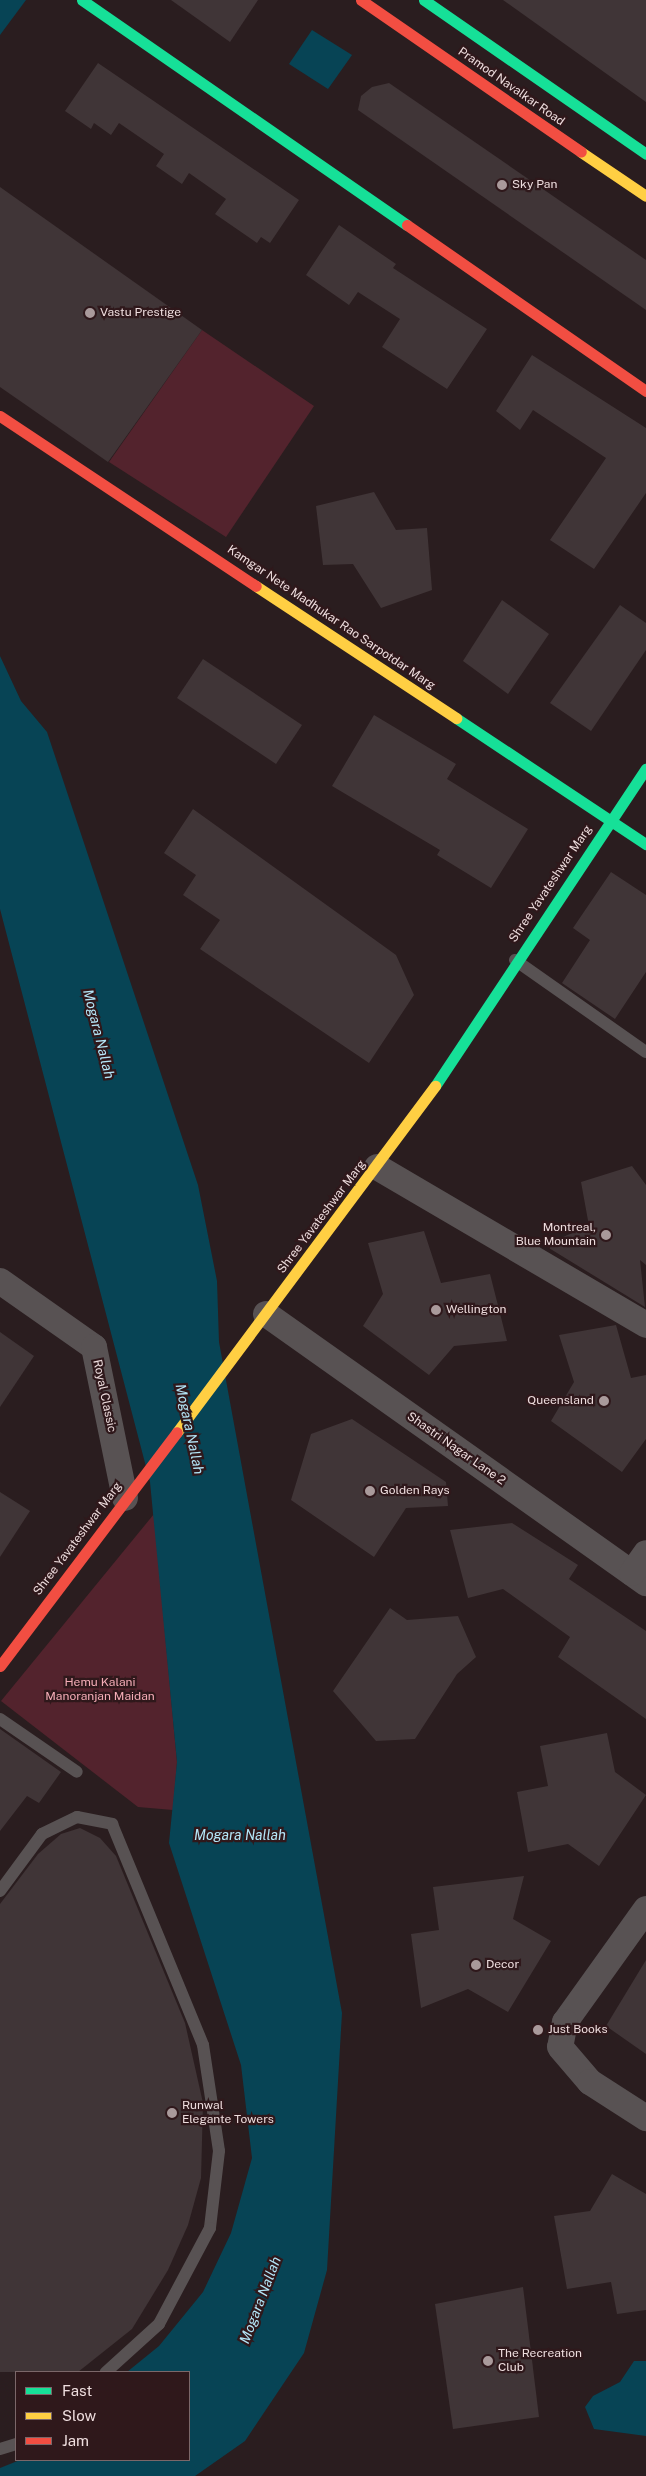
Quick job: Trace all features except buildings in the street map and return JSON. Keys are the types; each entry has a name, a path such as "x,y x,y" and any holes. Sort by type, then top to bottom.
{"street":[{"path":"82,0 646,391"},
{"name":"Pramod Navalkar Road","path":"361,0 646,196"},
{"name":"Pramod Navalkar Road","path":"424,0 646,154"},
{"name":"Kamgar Nete Madhukar Rao Sarpotdar Marg","path":"0,416 646,844"},
{"name":"Shree Yavateshwar Marg","path":"0,1666 131,1490 377,1167 646,769"},
{"path":"377,1167 646,1324"},
{"name":"Royal Classic","path":"0,1281 94,1347 131,1490"},
{"name":"Shastri Nagar Lane 2","path":"266,1314 641,1569"},
{"path":"646,1909 565,2022 560,2047 590,2082 646,2118"}],"lane":[{"path":"516,960 646,1052"},
{"path":"0,1718 77,1772"},
{"path":"0,1890 42,1834 77,1817 112,1824 203,2045 219,2151 210,2228 158,2324 107,2371"},
{"path":"0,2449 15,2444"}],"green space":[{"path":"202,330 314,406 226,537 109,462"},
{"name":"Hemu Kalani Manoranjan Maidan","path":"154,1514 177,1762 173,1810 138,1807 1,1701"}],"water":[{"path":"0,0 26,0 0,35"},
{"path":"312,30 352,55 328,89 289,64"},
{"name":"Mogara Nallah","path":"0,656 21,701 47,732 198,1185 217,1281 219,1342 342,2013 327,2270 304,2353 245,2441 195,2476 0,2476 0,2468 18,2461 190,2461 190,2371 128,2371 159,2346 203,2292 231,2233 252,2158 241,2065 169,1843 177,1762 150,1482 0,909"},
{"path":"634,2361 646,2361 646,2436 594,2429 585,2407 593,2396 620,2382"}],"traffic: fast":[{"path":"82,0 407,225"},
{"path":"424,0 646,154"},
{"path":"456,718 646,844"},
{"path":"435,1086 646,769"}],"traffic: slow":[{"path":"581,152 646,196"},
{"path":"256,586 456,718"},
{"path":"177,1432 435,1086"}],"traffic: jam":[{"path":"361,0 581,152"},
{"path":"407,225 646,391"},
{"path":"0,416 256,586"},
{"path":"0,1666 177,1432"}],"place":[{"name":"Sky Pan","path":"502,185"},
{"name":"Vastu Prestige","path":"90,313"},
{"name":"Montreal, Blue Mountain","path":"606,1235"},
{"name":"Wellington","path":"436,1310"},
{"name":"Queensland","path":"604,1401"},
{"name":"Golden Rays","path":"370,1491"},
{"name":"Decor","path":"476,1965"},
{"name":"Just Books","path":"538,2030"},
{"name":"Runwal Elegante Towers","path":"172,2113"},
{"name":"The Recreation Club","path":"488,2361"}]}
